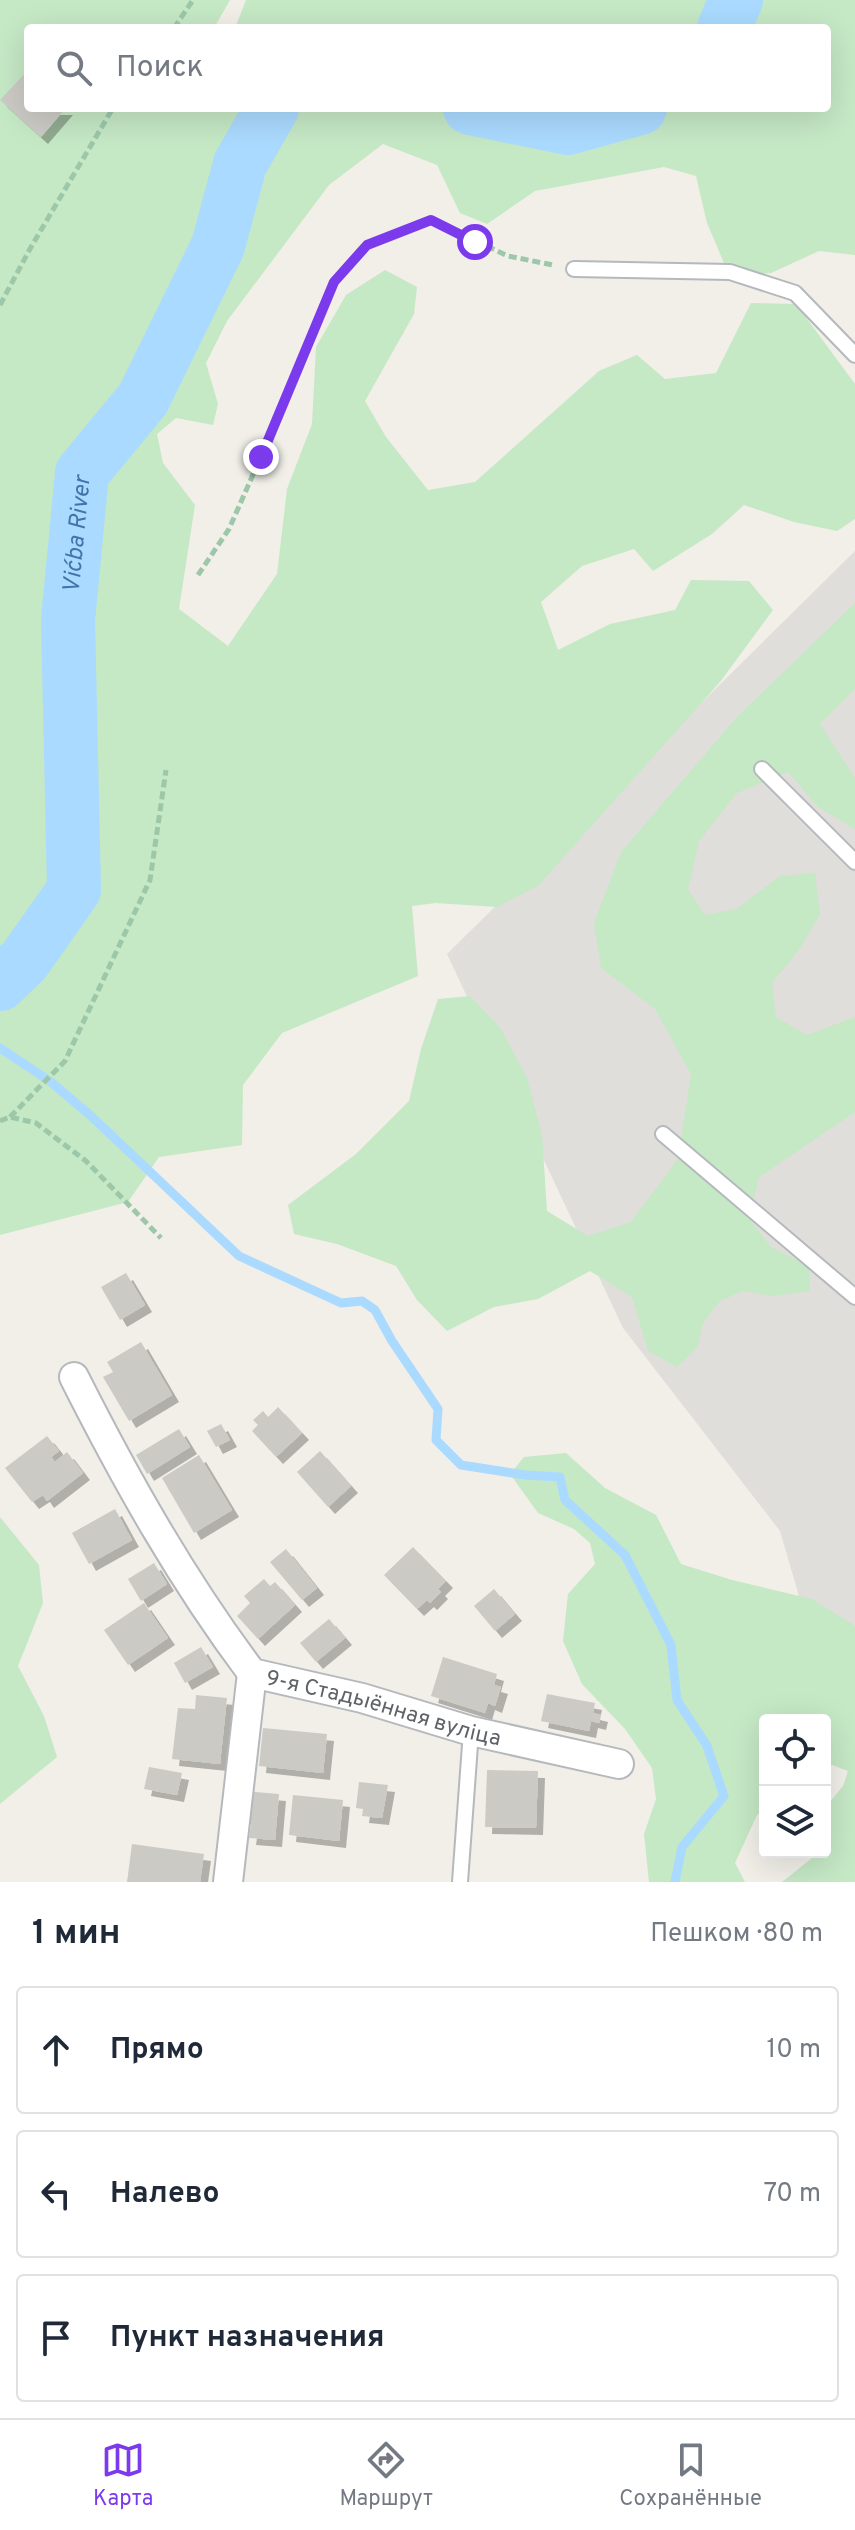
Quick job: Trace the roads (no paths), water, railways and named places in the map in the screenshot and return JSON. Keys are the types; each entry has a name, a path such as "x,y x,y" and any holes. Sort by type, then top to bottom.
{"street":[{"name":"9-я Стадыённая вуліца","path":"74,1377 119,1465 178,1567 252,1673 362,1698 471,1731 619,1764"},
{"path":"228,1882 252,1673"}],"lane":[{"path":"574,269 730,272 795,293 855,355"},
{"path":"762,769 855,862"},
{"path":"663,1134 855,1297"},
{"path":"460,1882 471,1731"}],"waterway":[{"name":"Vićba River","path":"726,24 736,0"},
{"name":"Vićba River","path":"0,984 24,961 74,890 68,620 82,473 143,399 218,246 240,164 270,112"},
{"name":"Vićba River","path":"490,112 568,128 626,112"},
{"path":"0,1048 51,1082 90,1115 239,1256 341,1303 362,1301 375,1310 438,1409 436,1440 461,1465 560,1477 565,1500 625,1555 671,1645 677,1700 707,1746 724,1796 682,1847 675,1882"}]}
